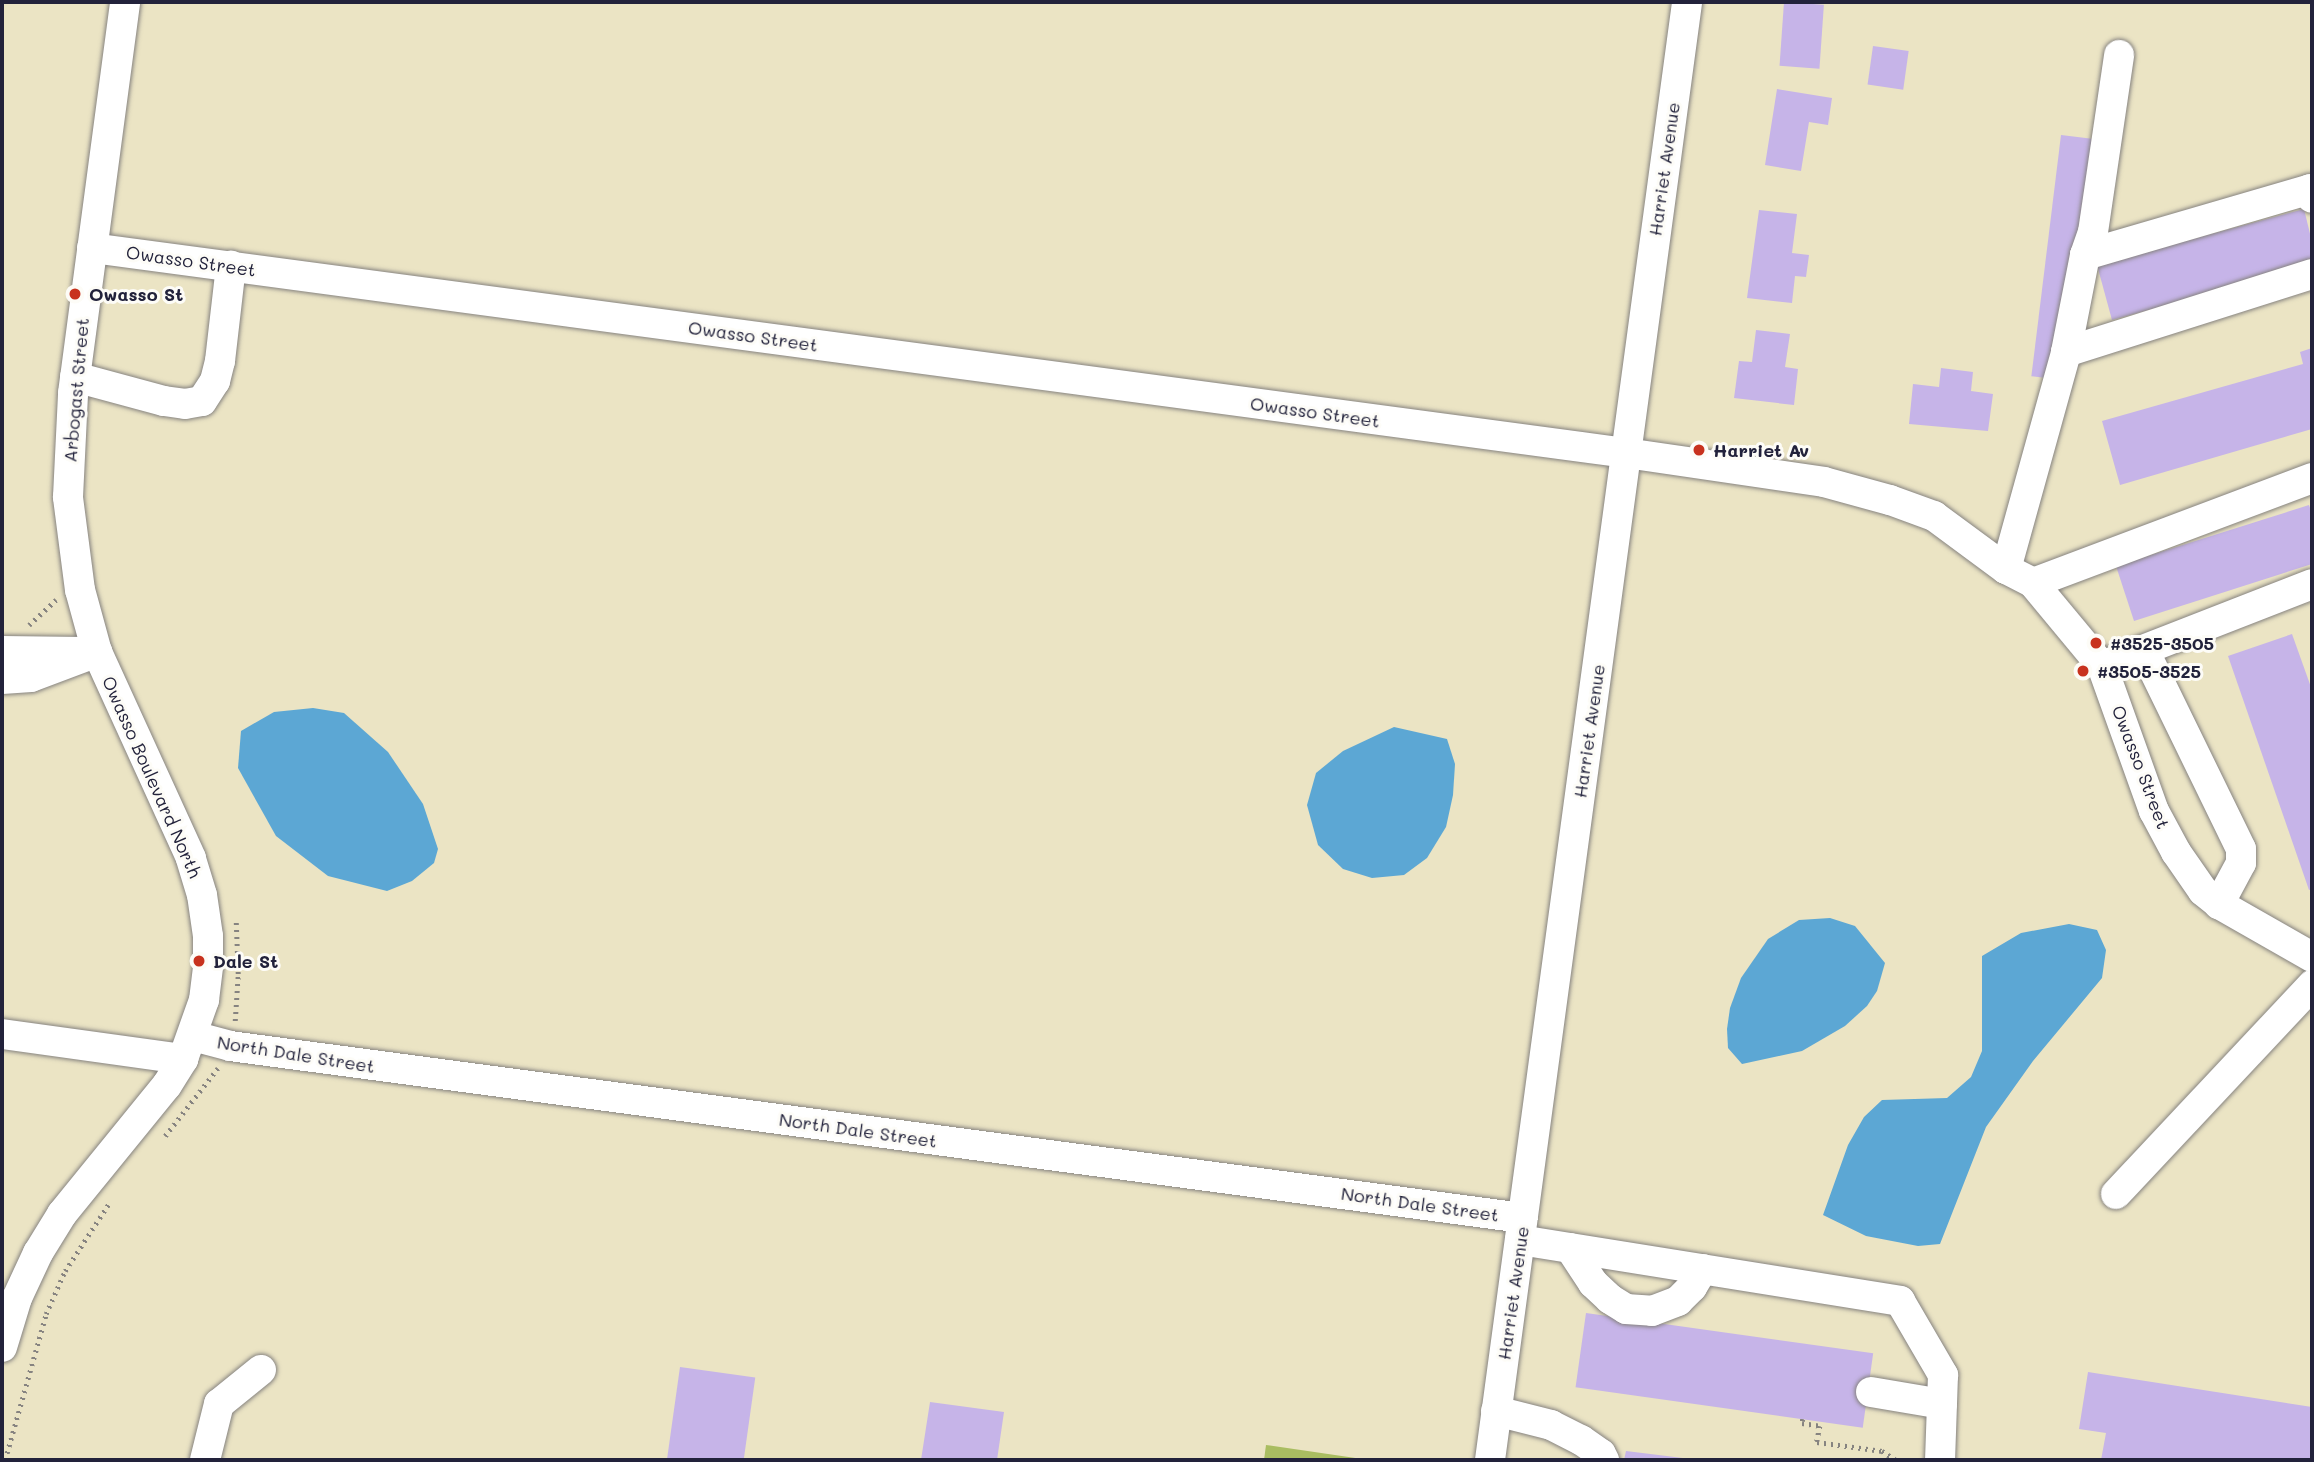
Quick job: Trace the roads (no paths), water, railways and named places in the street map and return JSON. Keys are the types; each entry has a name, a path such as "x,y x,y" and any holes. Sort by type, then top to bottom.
{"street":[{"name":"Arbogast Street","path":"97,652 80,590 68,497 75,377 125,2"},
{"name":"Harriet Avenue","path":"1490,1460 1687,2"},
{"path":"2006,569 2066,352 2085,255 2093,232 2119,55"},
{"path":"2085,255 2310,189 2312,198"},
{"name":"Owasso Street","path":"92,248 1626,453 1824,482 1889,500 1934,516 2006,569 2033,583 2102,666 2154,811 2176,852 2203,891 2218,904 2312,957"},
{"path":"75,377 164,401 185,404 202,401 215,381 220,360 231,266"},
{"path":"2066,352 2312,274"},
{"path":"2033,583 2312,478"},
{"path":"2102,666 2312,584"},
{"path":"2,650 97,652"},
{"path":"2144,650 2241,849 2242,863 2218,904"},
{"path":"2,679 32,677 97,652"},
{"name":"Owasso Boulevard North","path":"2,1347 17,1298 38,1253 62,1213 167,1085 188,1048 205,1000 208,936 202,895 173,818 97,652"},
{"path":"2116,1194 2312,985"},
{"name":"North Dale Street","path":"2,1034 188,1048 244,1048 1522,1229 1570,1248 1900,1301 1943,1374 1942,1404"},
{"path":"1570,1248 1593,1283 1610,1300 1626,1309 1652,1311 1678,1301 1692,1287 1703,1269"},
{"path":"205,1460 219,1404 261,1370"},
{"path":"1871,1392 1942,1404 1940,1460"},
{"path":"1496,1411 1551,1425 1581,1440 1601,1454 1604,1460"}],"water":[{"path":"313,708 344,713 388,752 423,804 438,849 434,863 412,881 387,891 328,876 276,836 238,768 241,731 274,712"},
{"path":"1394,727 1447,739 1455,764 1453,795 1446,827 1427,858 1404,875 1372,878 1343,869 1318,845 1307,805 1316,773 1343,751"},
{"path":"1830,918 1855,926 1885,963 1877,991 1867,1006 1845,1026 1802,1051 1742,1064 1728,1048 1727,1029 1730,1008 1741,978 1768,939 1799,920"},
{"path":"2069,924 2097,930 2106,950 2102,978 2033,1061 1986,1127 1940,1244 1918,1246 1866,1236 1823,1215 1848,1145 1864,1117 1882,1100 1947,1098 1971,1077 1982,1051 1982,956 2021,933"}],"place":[{"name":"Owasso St","path":"75,294"},
{"name":"Harriet Av","path":"1699,450"},
{"name":"#3525-3505","path":"2096,643"},
{"name":"#3505-3525","path":"2083,671"},
{"name":"Dale St","path":"199,961"}]}
